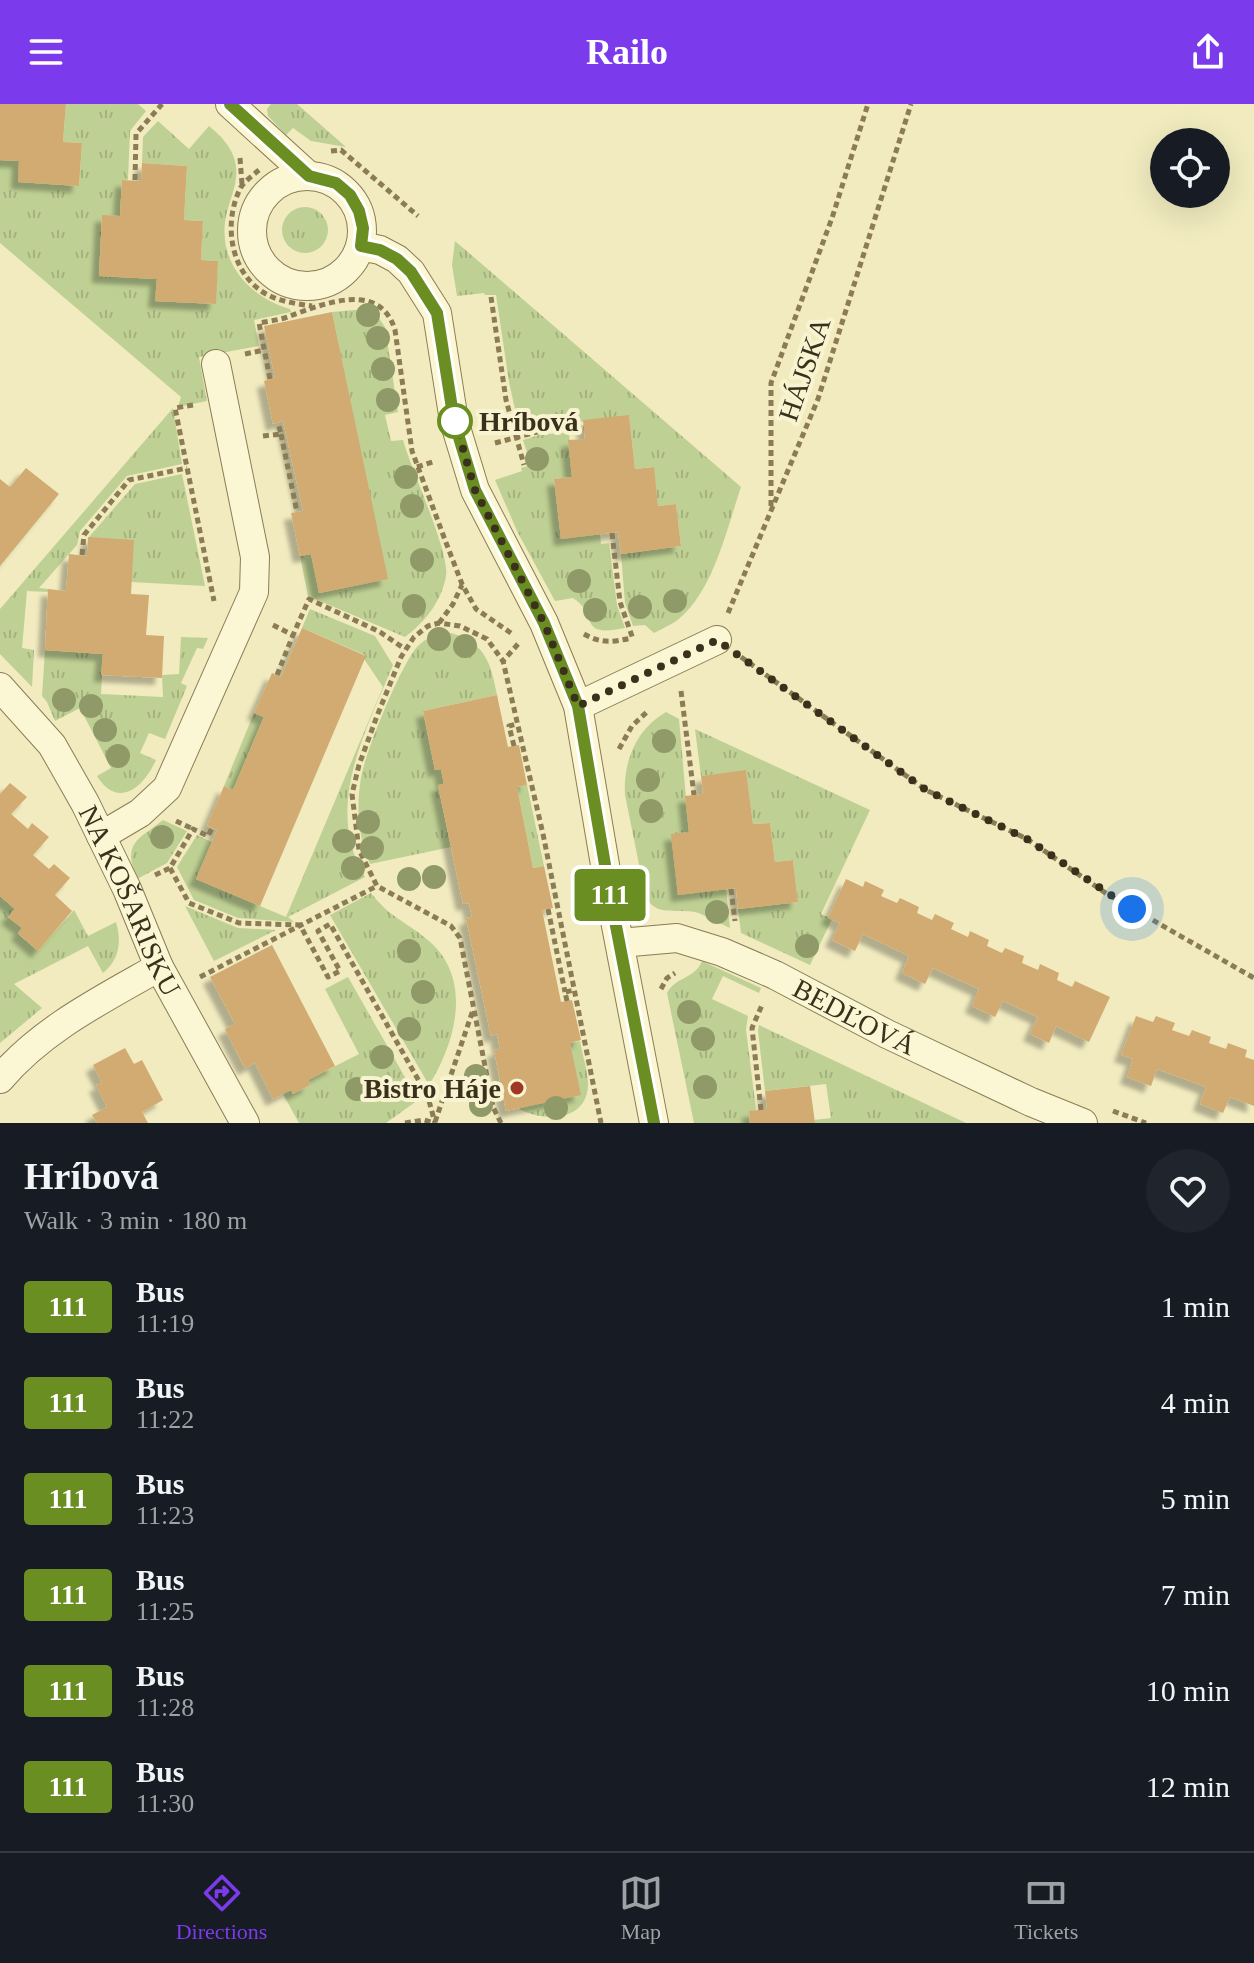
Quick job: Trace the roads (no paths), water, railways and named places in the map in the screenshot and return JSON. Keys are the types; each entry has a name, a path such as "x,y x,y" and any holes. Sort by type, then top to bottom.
{"street":[{"path":"230,104 309,176"},
{"path":"300,175 309,176 336,183 350,195 359,211 363,228 361,246 353,262 340,276 324,284 306,287 288,284 272,274 259,260 252,243 251,225 256,207 267,192 282,181 300,175"},
{"path":"361,246 380,250 397,259 411,272 437,313 454,421 475,490 544,623 578,706 654,1123"},
{"path":"101,836 140,813 167,788 254,592 255,557 216,364"},
{"path":"578,706 717,640"},
{"name":"NA KOŠARISKU","path":"0,687 52,745 101,836 159,967 245,1123"},
{"name":"BEDĽOVÁ","path":"620,943 677,938 722,952 775,975 887,1034 1083,1123"},
{"path":"0,1079 45,1036 159,967"}],"place":[{"name":"Hríbová","path":"455,421"},
{"name":"Bistro Háje","path":"517,1088"}]}
